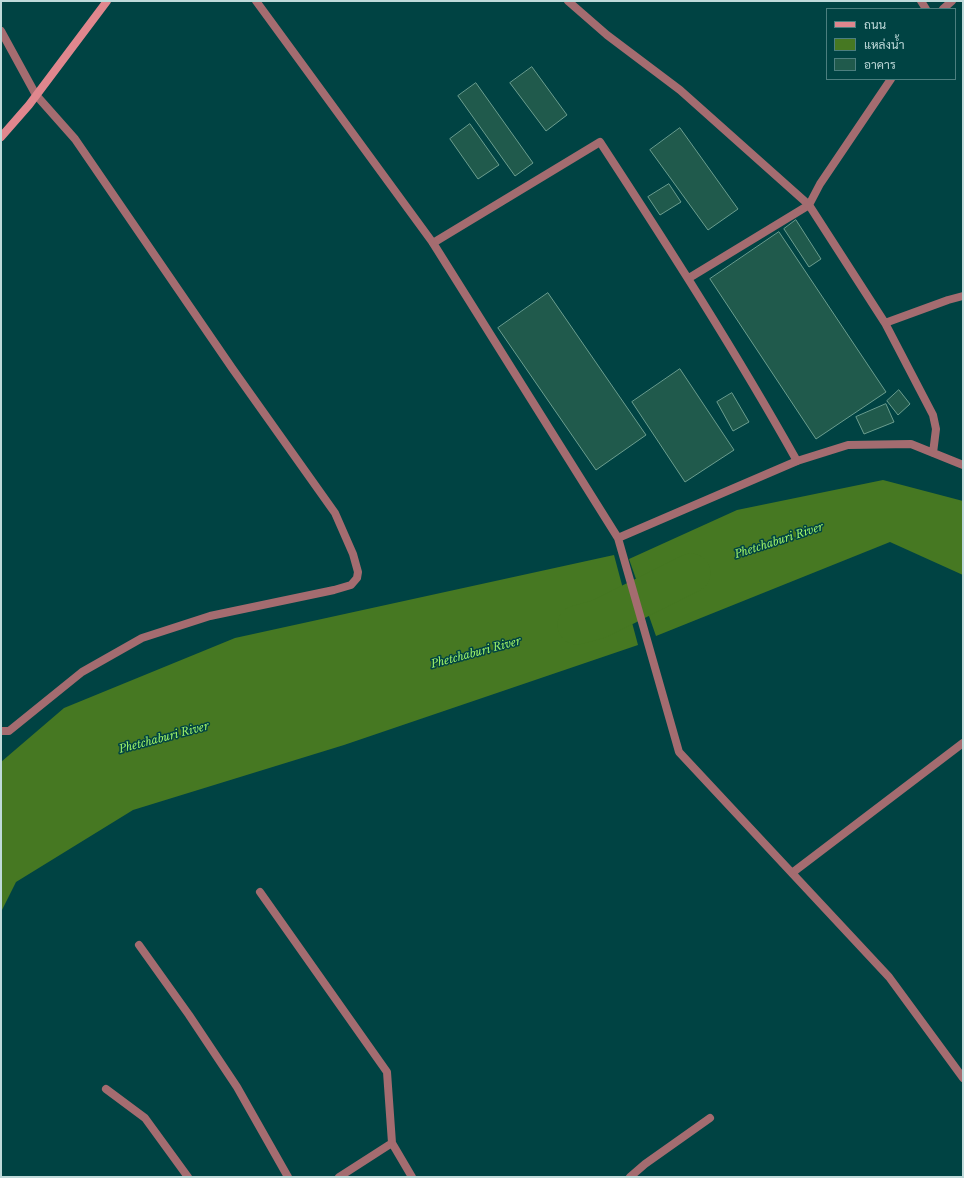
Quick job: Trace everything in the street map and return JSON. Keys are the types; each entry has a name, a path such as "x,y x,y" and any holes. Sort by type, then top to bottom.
{"main road":[{"path":"1,137 36,95 107,1"}],"street":[{"path":"256,1 433,243 618,538 679,752 889,977 963,1077"},
{"path":"568,1 607,35 680,90 809,205 885,322 933,415 936,429 933,453"},
{"path":"944,8 952,1"},
{"path":"1,30 36,95 75,139 232,368 335,514 353,554 358,572 355,582 346,586 210,616 142,638 82,672 9,731 1,732"},
{"path":"689,278 809,205 820,184 890,80"},
{"path":"433,243 600,142 689,278 797,461"},
{"path":"885,322 963,296"},
{"path":"618,538 797,461 848,445 911,444 963,465"},
{"path":"792,873 963,743"},
{"path":"260,892 387,1072 392,1143 412,1177"},
{"path":"139,945 189,1014 237,1087 288,1177"},
{"path":"106,1089 145,1118 188,1177"},
{"path":"630,1177 645,1164 710,1118"},
{"path":"339,1177 392,1143"}],"water":[{"path":"883,480 963,501 963,575 890,542 656,636 629,559 737,510"},
{"path":"614,555 638,645 344,745 133,810 16,882 1,912 1,762 64,708 235,638"}],"building":[{"path":"532,67 567,115 546,131 510,83"},
{"path":"476,83 533,163 515,176 458,96"},
{"path":"470,124 499,165 478,179 450,139"},
{"path":"680,128 738,209 708,230 650,150"},
{"path":"669,184 681,202 660,215 648,197"},
{"path":"796,220 821,259 809,267 784,229"},
{"path":"779,232 886,392 816,439 710,279"},
{"path":"548,293 646,435 596,470 498,328"},
{"path":"680,369 734,450 685,482 632,402"},
{"path":"899,390 910,404 898,415 887,401"},
{"path":"732,393 749,422 733,431 717,402"},
{"path":"886,404 894,422 864,434 856,417"}],"waterway":[{"name":"Phetchaburi River","path":"577,625 599,619 691,573"}]}
